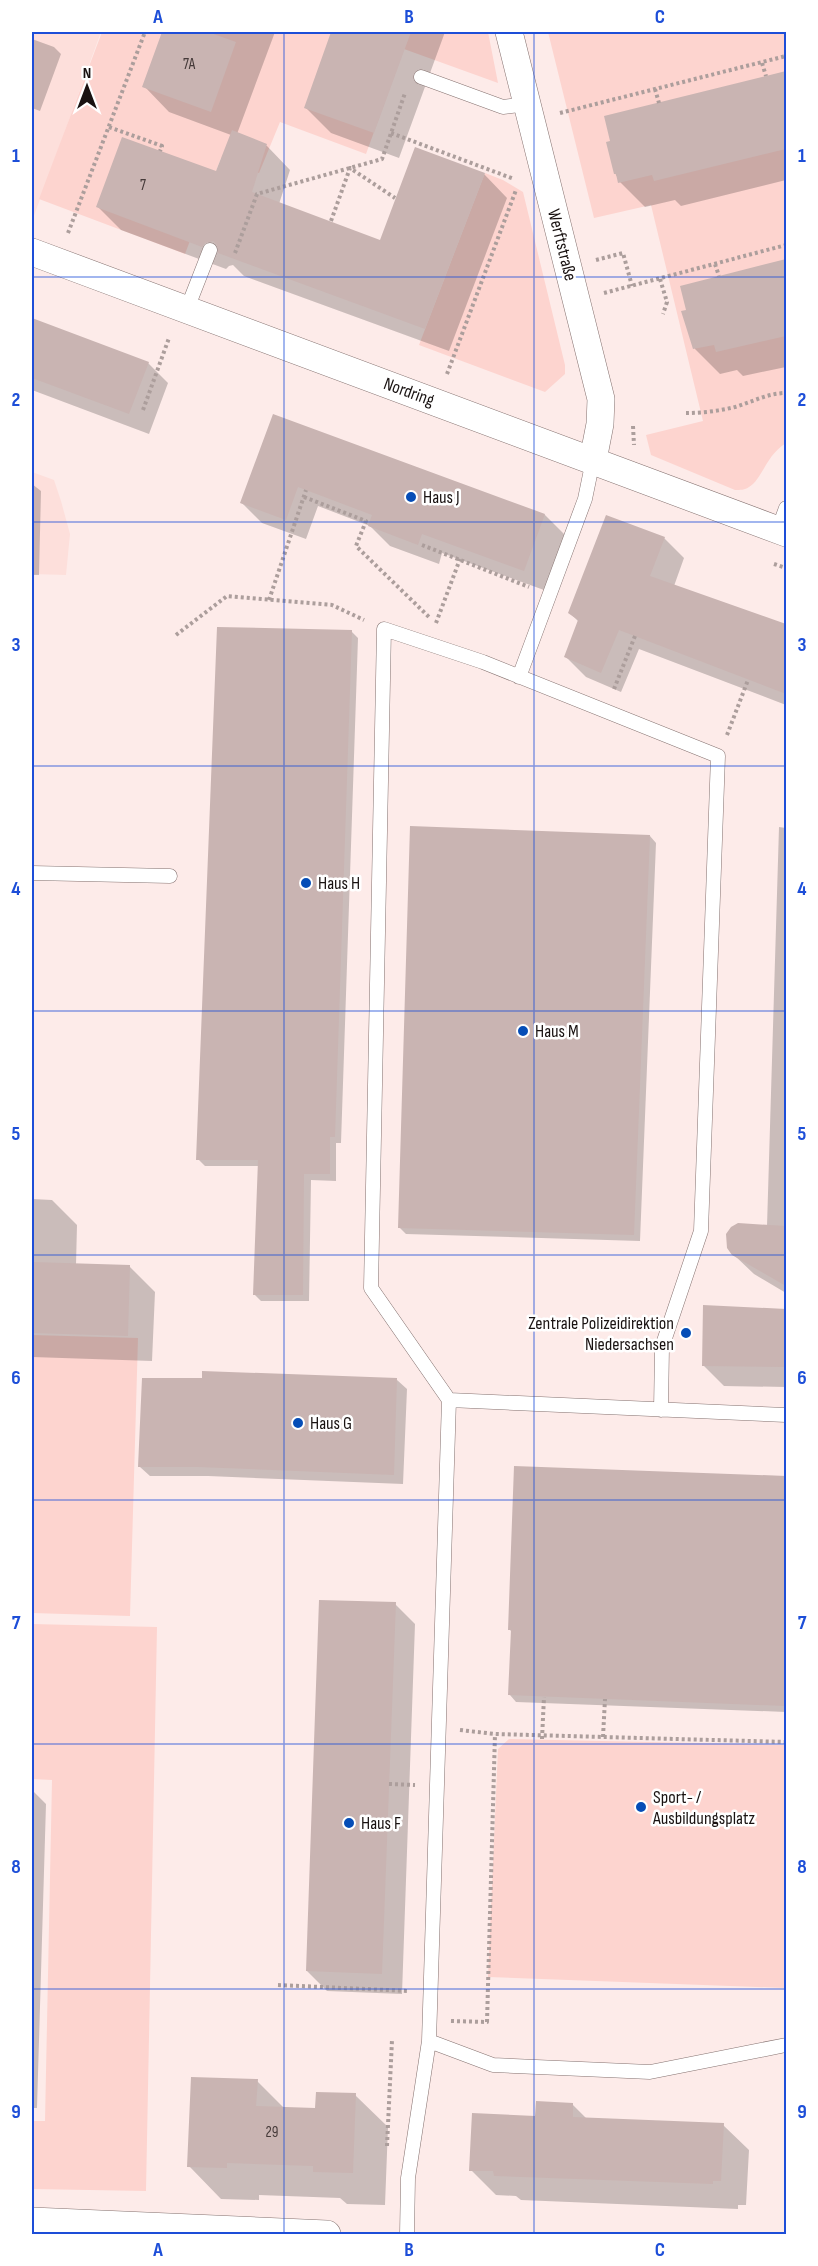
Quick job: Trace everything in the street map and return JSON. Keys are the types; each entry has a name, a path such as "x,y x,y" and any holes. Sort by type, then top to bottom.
{"street":[{"name":"Werftstraße","path":"509,32 601,399 600,424 593,460"},
{"name":"Nordring","path":"32,252 593,460 783,524"},
{"path":"32,2221 327,2235"}],"lane":[{"path":"421,77 503,107 529,112"},
{"path":"187,309 210,250"},
{"path":"519,677 585,500 593,460"},
{"path":"407,2235 408,2178 429,2041 449,1400 371,1288 384,629 483,662 718,756 701,1232 662,1347 661,1410"},
{"path":"32,873 170,876"},
{"path":"449,1400 786,1415"},
{"path":"429,2041 493,2065 650,2072 786,2045"}],"path":[{"path":"57,261 145,32"},
{"path":"529,112 655,89 786,56"},
{"path":"762,63 766,76"},
{"path":"234,256 257,194 382,159 412,74 421,77"},
{"path":"655,89 659,103"},
{"path":"109,127 162,146 160,150"},
{"path":"391,134 519,181 437,402"},
{"path":"350,168 395,198"},
{"path":"331,221 350,168"},
{"path":"576,300 786,245"},
{"path":"596,260 623,253 632,286"},
{"path":"716,264 719,276"},
{"path":"660,279 667,302 663,314"},
{"path":"143,410 169,338"},
{"path":"686,413 701,413 735,407 759,397 786,393"},
{"path":"269,600 306,490"},
{"path":"304,497 366,521 356,546 436,624 460,559"},
{"path":"422,544 549,595"},
{"path":"176,635 227,596 332,605 384,629"},
{"path":"606,710 635,636"},
{"path":"718,756 748,680"},
{"path":"542,1737 544,1697"},
{"path":"603,1737 604,1699"},
{"path":"439,1728 542,1737 786,1742"},
{"path":"430,2020 487,2022 495,1734"},
{"path":"278,1985 431,1992"}],"shaded area":[{"path":"32,32 101,32 32,221"},
{"path":"102,32 488,32 498,83 404,49 366,154 280,122 259,173 221,158 185,254 39,199"},
{"path":"548,32 786,32 786,443 774,454 754,484 746,489 735,490 651,455 646,435 703,421 651,205 594,218"},
{"path":"485,173 523,192 565,365 565,374 545,392 419,345"},
{"path":"32,472 54,480 61,501 70,534 66,575 32,574"},
{"path":"32,1335 138,1338 130,1616 32,1613"},
{"path":"32,1624 157,1627 146,2191 32,2189 32,2121 45,2121 52,1780 32,1779"},
{"name":"Sport- / Ausbildungsplatz","path":"509,1739 786,1745 786,1988 488,1977 498,1749"}],"building":[{"path":"162,32 208,32 236,42 211,112 142,87"},
{"path":"331,32 411,32 374,133 304,108"},
{"path":"786,71 786,149 654,181 652,175 618,183 606,142 610,141 604,116"},
{"path":"232,130 267,144 252,192 380,240 415,147 485,173 425,329 218,253 217,245 213,241 205,243 202,247 96,207 122,137 216,171"},
{"path":"786,259 786,336 716,352 714,345 693,349 681,311 686,310 680,286"},
{"path":"32,318 149,362 129,414 32,378"},
{"name":"Haus J","path":"273,414 545,514 524,571 422,534 418,545 368,526 372,515 298,487 286,520 240,503"},
{"path":"606,515 665,537 650,576 786,624 786,694 619,630 601,673 564,657 578,620 568,613"},
{"path":"217,627 352,630 335,1137 330,1137 330,1174 304,1174 303,1295 253,1295 258,1160 196,1160"},
{"name":"Haus M","path":"410,826 650,835 634,1235 398,1228"},
{"path":"738,1223 786,1226 786,1286 732,1255 727,1248 726,1234"},
{"path":"32,1262 130,1265 128,1336 32,1333"},
{"path":"703,1305 786,1309 786,1367 702,1366"},
{"name":"Haus G","path":"202,1371 397,1378 394,1475 198,1467 138,1467 142,1378 202,1378"},
{"path":"514,1466 786,1476 786,1706 508,1695"},
{"name":"Haus F","path":"319,1600 396,1602 382,1974 306,1971"},
{"path":"191,2077 258,2079 256,2106 315,2108 316,2092 356,2093 353,2173 313,2172 313,2166 227,2163 227,2168 187,2167"},
{"path":"536,2101 573,2103 573,2117 724,2123 721,2181 713,2181 713,2184 494,2176 493,2171 469,2171 472,2113 535,2116"}],"place":[{"name":"Haus J","path":"411,497"},
{"name":"Haus H","path":"306,883"},
{"name":"Haus M","path":"523,1031"},
{"name":"Zentrale Polizeidirektion Niedersachsen","path":"686,1333"},
{"name":"Haus G","path":"298,1423"},
{"name":"Sport- / Ausbildungsplatz","path":"641,1807"},
{"name":"Haus F","path":"349,1823"}]}
